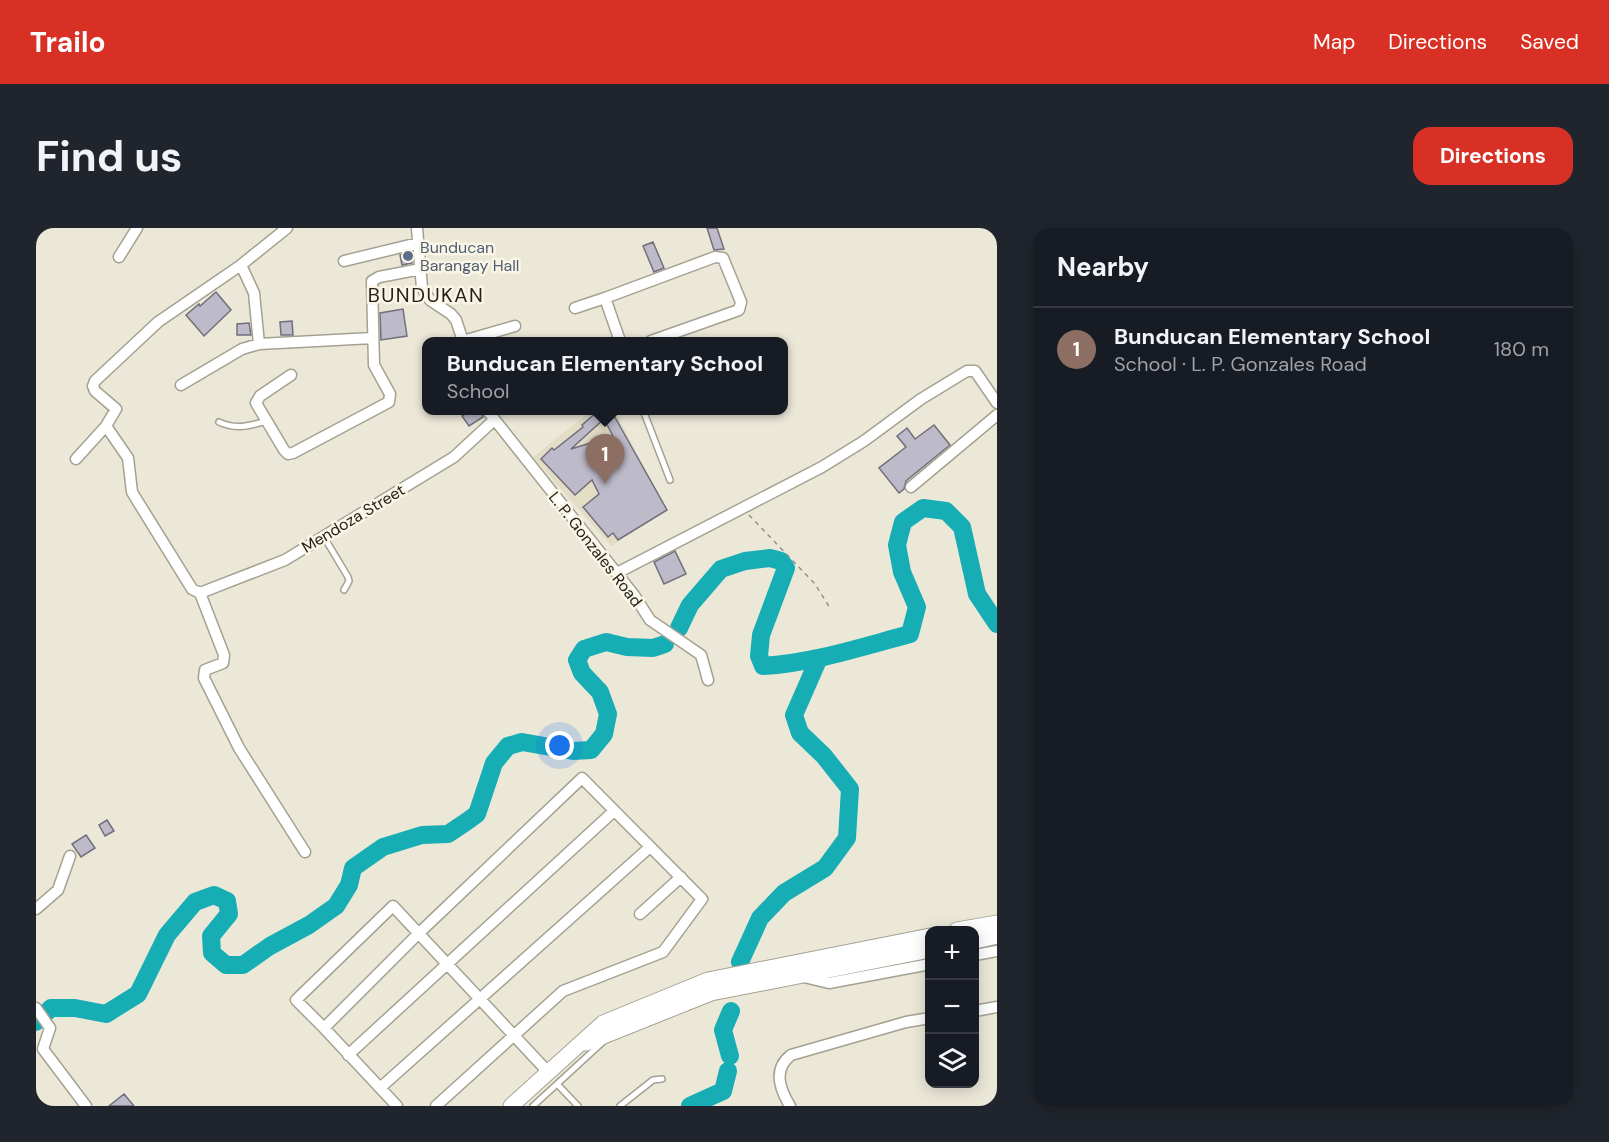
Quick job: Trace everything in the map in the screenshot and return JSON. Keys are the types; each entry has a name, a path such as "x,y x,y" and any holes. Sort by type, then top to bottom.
{"main road":[{"path":"979,926 997,923"},
{"path":"979,940 997,936"},
{"path":"512,1106 552,1078 603,1023 710,986 763,976 925,937"},
{"path":"763,976 801,976 925,951"},
{"path":"581,1045 686,1002 710,986"}],"street":[{"path":"119,257 137,228"},
{"path":"76,459 106,426 116,409 95,391 93,386 95,381 158,322 241,266 287,228"},
{"path":"417,228 422,288 430,300 451,314 462,337"},
{"path":"344,261 418,243"},
{"path":"575,308 718,256 725,261 741,302 739,310 665,337"},
{"path":"241,266 254,293 259,344"},
{"path":"291,375 258,397 256,403 284,450 291,454 389,402 390,394 374,365 372,281 379,277 421,269"},
{"path":"605,298 618,337"},
{"path":"477,337 515,326"},
{"path":"181,385 242,349 259,344 373,338"},
{"path":"617,573 822,467 864,441 921,399 970,370 975,371 997,403"},
{"name":"L. P. Gonzales Road","path":"489,415 617,573 650,620 701,656 708,680"},
{"path":"911,487 997,415"},
{"name":"Mendoza Street","path":"200,593 285,560 454,457 493,421"},
{"path":"106,426 128,458 132,492 192,589 200,593 225,658 220,664 205,670 204,678 239,748 305,852"},
{"path":"324,1028 418,934 582,778 702,899 663,952 563,991 436,1106"},
{"path":"348,1055 614,811"},
{"path":"380,1088 650,847"},
{"path":"36,909 58,890 70,856"},
{"path":"640,914 681,878"},
{"path":"397,1106 296,1000 393,906 552,1078"},
{"path":"979,954 997,951"},
{"path":"801,976 829,983 925,965"},
{"path":"979,1010 997,1007"},
{"path":"36,1008 50,1028 43,1049 86,1106"},
{"path":"790,1106 784,1097 779,1067 791,1054 925,1019"}],"lane":[{"path":"645,415 670,480"},
{"path":"219,423 230,428 243,428 267,421"},
{"path":"324,536 348,577 349,581 344,590"},
{"path":"533,1106 552,1078 598,1048 609,1034"},
{"path":"552,1078 578,1106"},
{"path":"620,1106 653,1080 662,1079"}],"path":[{"path":"742,508 815,584 830,608"}],"shaded area":[{"path":"586,415 617,415 667,511 611,546 533,457"}],"building":[{"path":"707,228 717,228 724,249 714,250"},
{"path":"653,242 664,268 654,272 643,246"},
{"path":"411,252 412,263 402,265 400,255"},
{"path":"216,292 231,310 204,336 186,315"},
{"path":"403,309 407,336 381,340 380,313"},
{"path":"292,321 293,335 281,335 280,322"},
{"path":"249,323 251,335 237,335 237,324"},
{"path":"482,415 483,417 469,426 462,416"},
{"path":"593,415 614,415 667,510 618,540 613,533 608,537 583,507 599,494 592,480 575,495 541,459 552,448 554,450 583,427 582,425","holes":["604,419 613,436 571,449"]},
{"path":"934,425 950,445 906,481 904,489 899,493 879,468 906,447 897,436 907,428 915,439"},
{"path":"675,551 686,574 664,584 654,562"},
{"path":"107,820 114,831 105,836 99,825"},
{"path":"86,835 95,848 81,857 72,844"},
{"path":"124,1094 134,1106 109,1106"}],"waterway":[{"path":"679,628 690,605 721,569 745,561 770,558 781,561 786,568 761,635 759,656 763,666 819,658 910,634 917,607 902,572 897,545 903,522 923,508 946,511 962,527 977,594 997,624"},
{"path":"36,1022 51,1008 75,1008 106,1014 138,994 167,935 195,902 214,895 227,901 229,914 211,936 212,953 226,965 243,965 336,906 349,885 353,868 383,847 422,835 448,834 477,814 494,763 508,746 522,742 573,751 591,750 604,734 608,714 600,692 582,673 577,660 584,649 606,642 627,647 653,648 665,644"},
{"path":"740,962 760,918 784,893 825,868 847,838 850,789 824,756 800,733 794,715 819,658"},
{"path":"730,1056 723,1030 731,1011"},
{"path":"690,1106 723,1091 728,1071"}],"place":[{"name":"Bunducan Barangay Hall","path":"408,256"},
{"name":"Bunducan Elementary School","path":"605,484"}],"district":[{"name":"BUNDUKAN","path":"426,295"}]}
